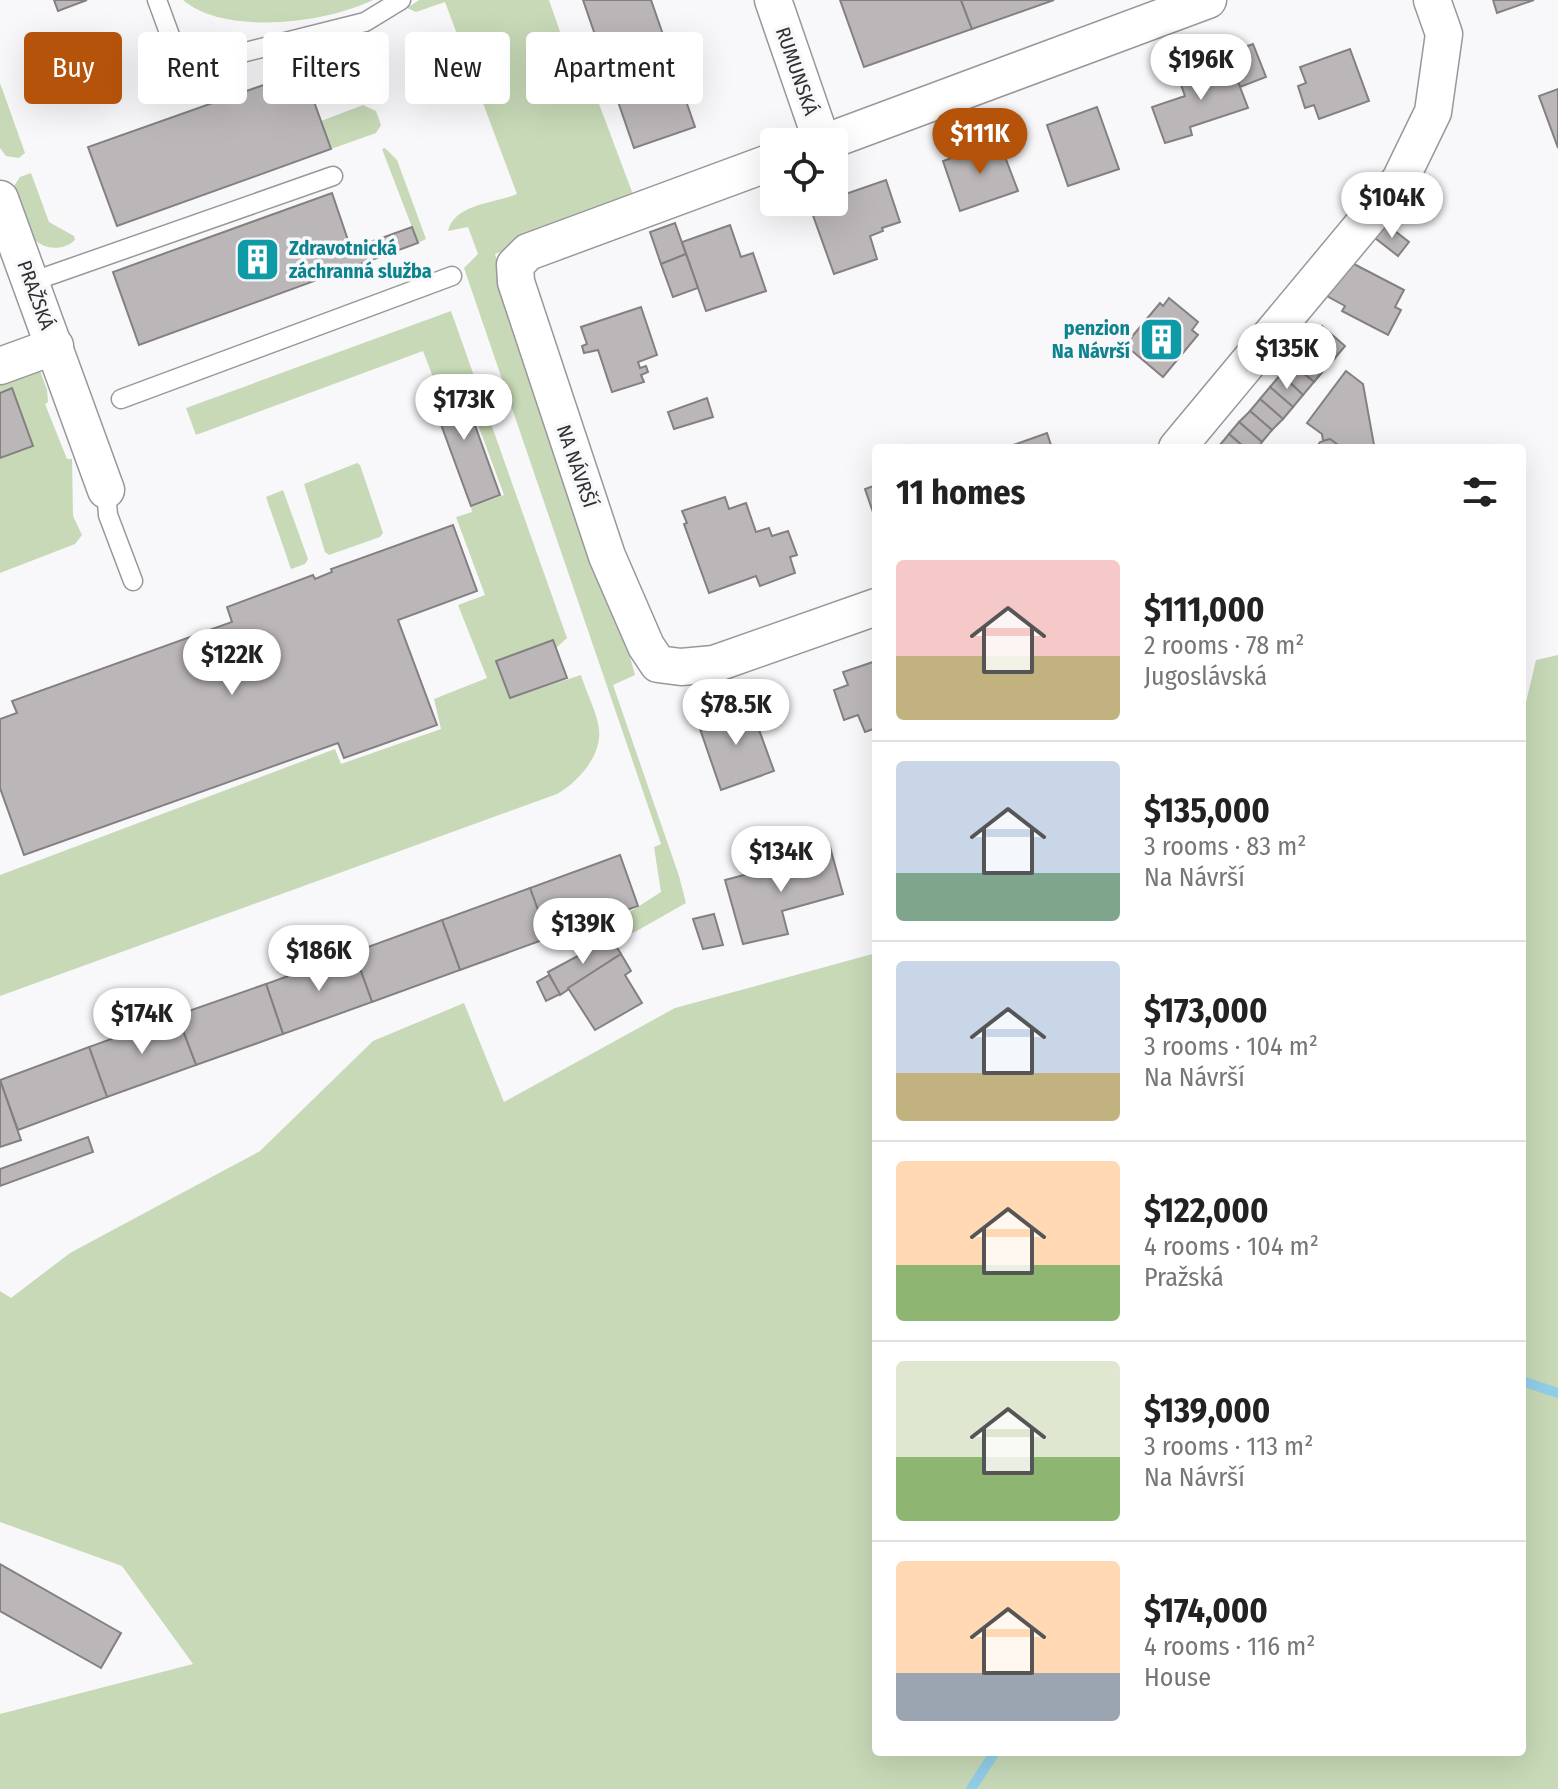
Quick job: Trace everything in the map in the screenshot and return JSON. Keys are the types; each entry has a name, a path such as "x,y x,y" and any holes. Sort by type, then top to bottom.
{"street":[{"name":"RUMUNSKÁ","path":"773,0 819,128"},
{"path":"848,133 1208,0"},
{"path":"1180,444 1400,180 1433,112 1444,34 1432,0"},
{"name":"NA NÁVRŠÍ","path":"760,166 528,252 515,265 516,282 607,556 646,646 658,664 681,667 714,664 872,608"},
{"name":"PRAŽSKÁ","path":"0,199 106,490"},
{"name":"PRAŽSKÁ","path":"0,366 55,346"}],"lane":[{"path":"157,0 182,68 365,22 401,0"},
{"path":"31,282 333,176"},
{"path":"121,399 452,276"},
{"path":"106,490 108,515 133,581"}],"green space":[{"path":"183,0 373,0 303,20 249,22 201,11"},
{"path":"419,0 549,0 560,32 526,32 526,104 599,104 637,205 495,254 609,580 635,675 613,685 686,903 633,933 622,917 661,892 654,847 661,844 464,268 478,254 468,227 448,231 458,215 467,210 517,194 483,104 510,104 510,32 456,32 445,2 416,12 407,8"},
{"path":"0,83 25,153 19,158 6,156 0,148"},
{"path":"363,105 376,111 381,125 376,133 331,149 321,121"},
{"path":"385,148 397,160 426,239 418,243 382,149"},
{"path":"31,173 49,222 74,236 75,240 70,244 52,248 40,244 31,235 14,186 20,177"},
{"path":"451,311 567,638 556,648 553,641 496,661 510,698 581,675 599,729 593,758 573,783 557,794 0,996 0,875 335,749 341,764 441,729 434,699 487,678 458,605 485,595 456,517 472,512 471,507 504,495 460,376 436,385 423,351 196,435 186,408"},
{"path":"37,362 47,390 48,402 45,404 67,459 72,459 73,516 82,535 75,544 0,573 0,458 11,388 0,393 0,375"},
{"path":"357,463 383,533 380,537 329,555 325,552 304,484"},
{"path":"283,490 308,559 305,564 291,569 266,497"},
{"path":"1558,655 1558,1789 0,1789 0,1714 193,1664 122,1566 0,1522 0,1291 11,1298 70,1253 260,1151 373,1041 464,1003 504,1102 675,1008 872,954 872,1756 1526,1756 1526,702 1536,660"}],"building":[{"path":"54,0 87,0 58,11"},
{"path":"583,0 651,0 662,32 594,32"},
{"path":"840,0 961,0 972,29 864,67"},
{"path":"961,0 1054,0 972,29"},
{"path":"1493,0 1534,0 1497,13"},
{"path":"1253,44 1266,77 1240,87 1228,53"},
{"path":"1350,49 1369,101 1319,119 1314,105 1305,108 1298,86 1306,83 1300,67"},
{"path":"1230,61 1248,108 1190,127 1192,135 1165,143 1152,107 1185,96 1179,79"},
{"path":"263,85 263,104 315,104 331,149 117,226 88,147 210,104 247,104 247,91"},
{"path":"1558,89 1558,148 1539,96"},
{"path":"619,104 687,104 695,127 634,148"},
{"path":"1097,107 1119,169 1068,186 1047,125"},
{"path":"999,141 1018,191 960,211 943,161"},
{"path":"886,180 900,222 870,236 877,259 834,274 813,216 848,216 848,193"},
{"name":"Zdravotnická záchranná služba","path":"332,193 351,249 412,227 418,243 139,345 113,272"},
{"path":"675,223 686,254 661,264 650,232"},
{"path":"1386,224 1409,242 1398,256 1375,238"},
{"path":"730,225 741,257 753,253 766,291 706,311 682,242"},
{"path":"686,254 698,288 673,297 661,264"},
{"path":"1352,263 1404,290 1395,307 1401,310 1388,335 1342,311 1345,306 1327,296 1341,270"},
{"name":"penzion Na Návrší","path":"1169,298 1198,322 1192,330 1198,335 1163,377 1125,345 1160,303 1163,306"},
{"path":"641,307 657,355 638,362 640,368 646,366 648,372 641,375 644,382 612,392 598,350 584,353 582,346 587,344 581,327"},
{"path":"1322,326 1345,346 1335,358 1312,338"},
{"path":"1312,338 1335,358 1324,370 1301,350"},
{"path":"1301,350 1324,370 1314,382 1291,363"},
{"path":"1291,363 1314,382 1303,395 1281,374"},
{"path":"1346,371 1363,384 1374,444 1337,444 1330,439 1323,441 1322,434 1307,423"},
{"path":"1281,374 1303,395 1293,407 1270,387"},
{"path":"458,378 500,495 471,506 428,389"},
{"path":"1270,387 1293,407 1283,419 1260,399"},
{"path":"12,388 33,446 0,458 0,393"},
{"path":"707,398 713,417 674,429 668,412"},
{"path":"1260,399 1283,419 1272,430 1250,411"},
{"path":"1250,411 1272,430 1262,442 1239,422"},
{"path":"1239,422 1262,442 1240,444 1229,434"},
{"path":"1047,433 1051,444 1016,444"},
{"path":"1229,434 1240,444 1221,444"},
{"path":"1330,439 1337,444 1319,444"},
{"path":"872,486 872,509 865,489"},
{"path":"725,497 729,509 746,503 756,532 769,528 772,536 788,531 797,555 790,557 795,573 760,586 756,576 709,593 682,511"},
{"path":"453,525 477,591 398,620 437,725 344,758 338,743 24,855 0,788 0,719 17,713 12,701 232,622 227,607 313,575 315,579 332,572 331,569"},
{"path":"553,640 567,678 510,698 496,661"},
{"path":"872,662 872,729 865,732 858,715 844,720 834,690 848,685 843,672"},
{"path":"750,705 774,771 721,790 698,723"},
{"path":"830,847 843,894 782,911 788,934 743,944 725,880 808,858 807,853"},
{"path":"620,855 638,906 548,938 530,888"},
{"path":"530,888 548,938 460,970 442,920"},
{"path":"714,914 723,945 703,949 693,919"},
{"path":"442,920 460,970 372,1002 354,952"},
{"path":"611,938 621,954 560,995 548,972"},
{"path":"354,952 372,1002 283,1034 266,984"},
{"path":"621,954 631,971 625,975 642,1003 595,1030 568,988"},
{"path":"549,975 560,994 546,1001 537,982"},
{"path":"266,984 283,1034 196,1065 177,1015"},
{"path":"177,1015 196,1065 107,1097 89,1047"},
{"path":"89,1047 107,1097 18,1130 0,1080"},
{"path":"0,1080 21,1140 0,1147"},
{"path":"88,1137 93,1152 0,1186 0,1169"},
{"path":"0,1564 121,1633 101,1668 0,1611"}],"waterway":[{"path":"1526,1382 1558,1393"},
{"path":"971,1789 992,1756"}],"place":[{"name":"Zdravotnická záchranná služba","path":"258,260"},
{"name":"penzion Na Návrší","path":"1161,340"}]}
